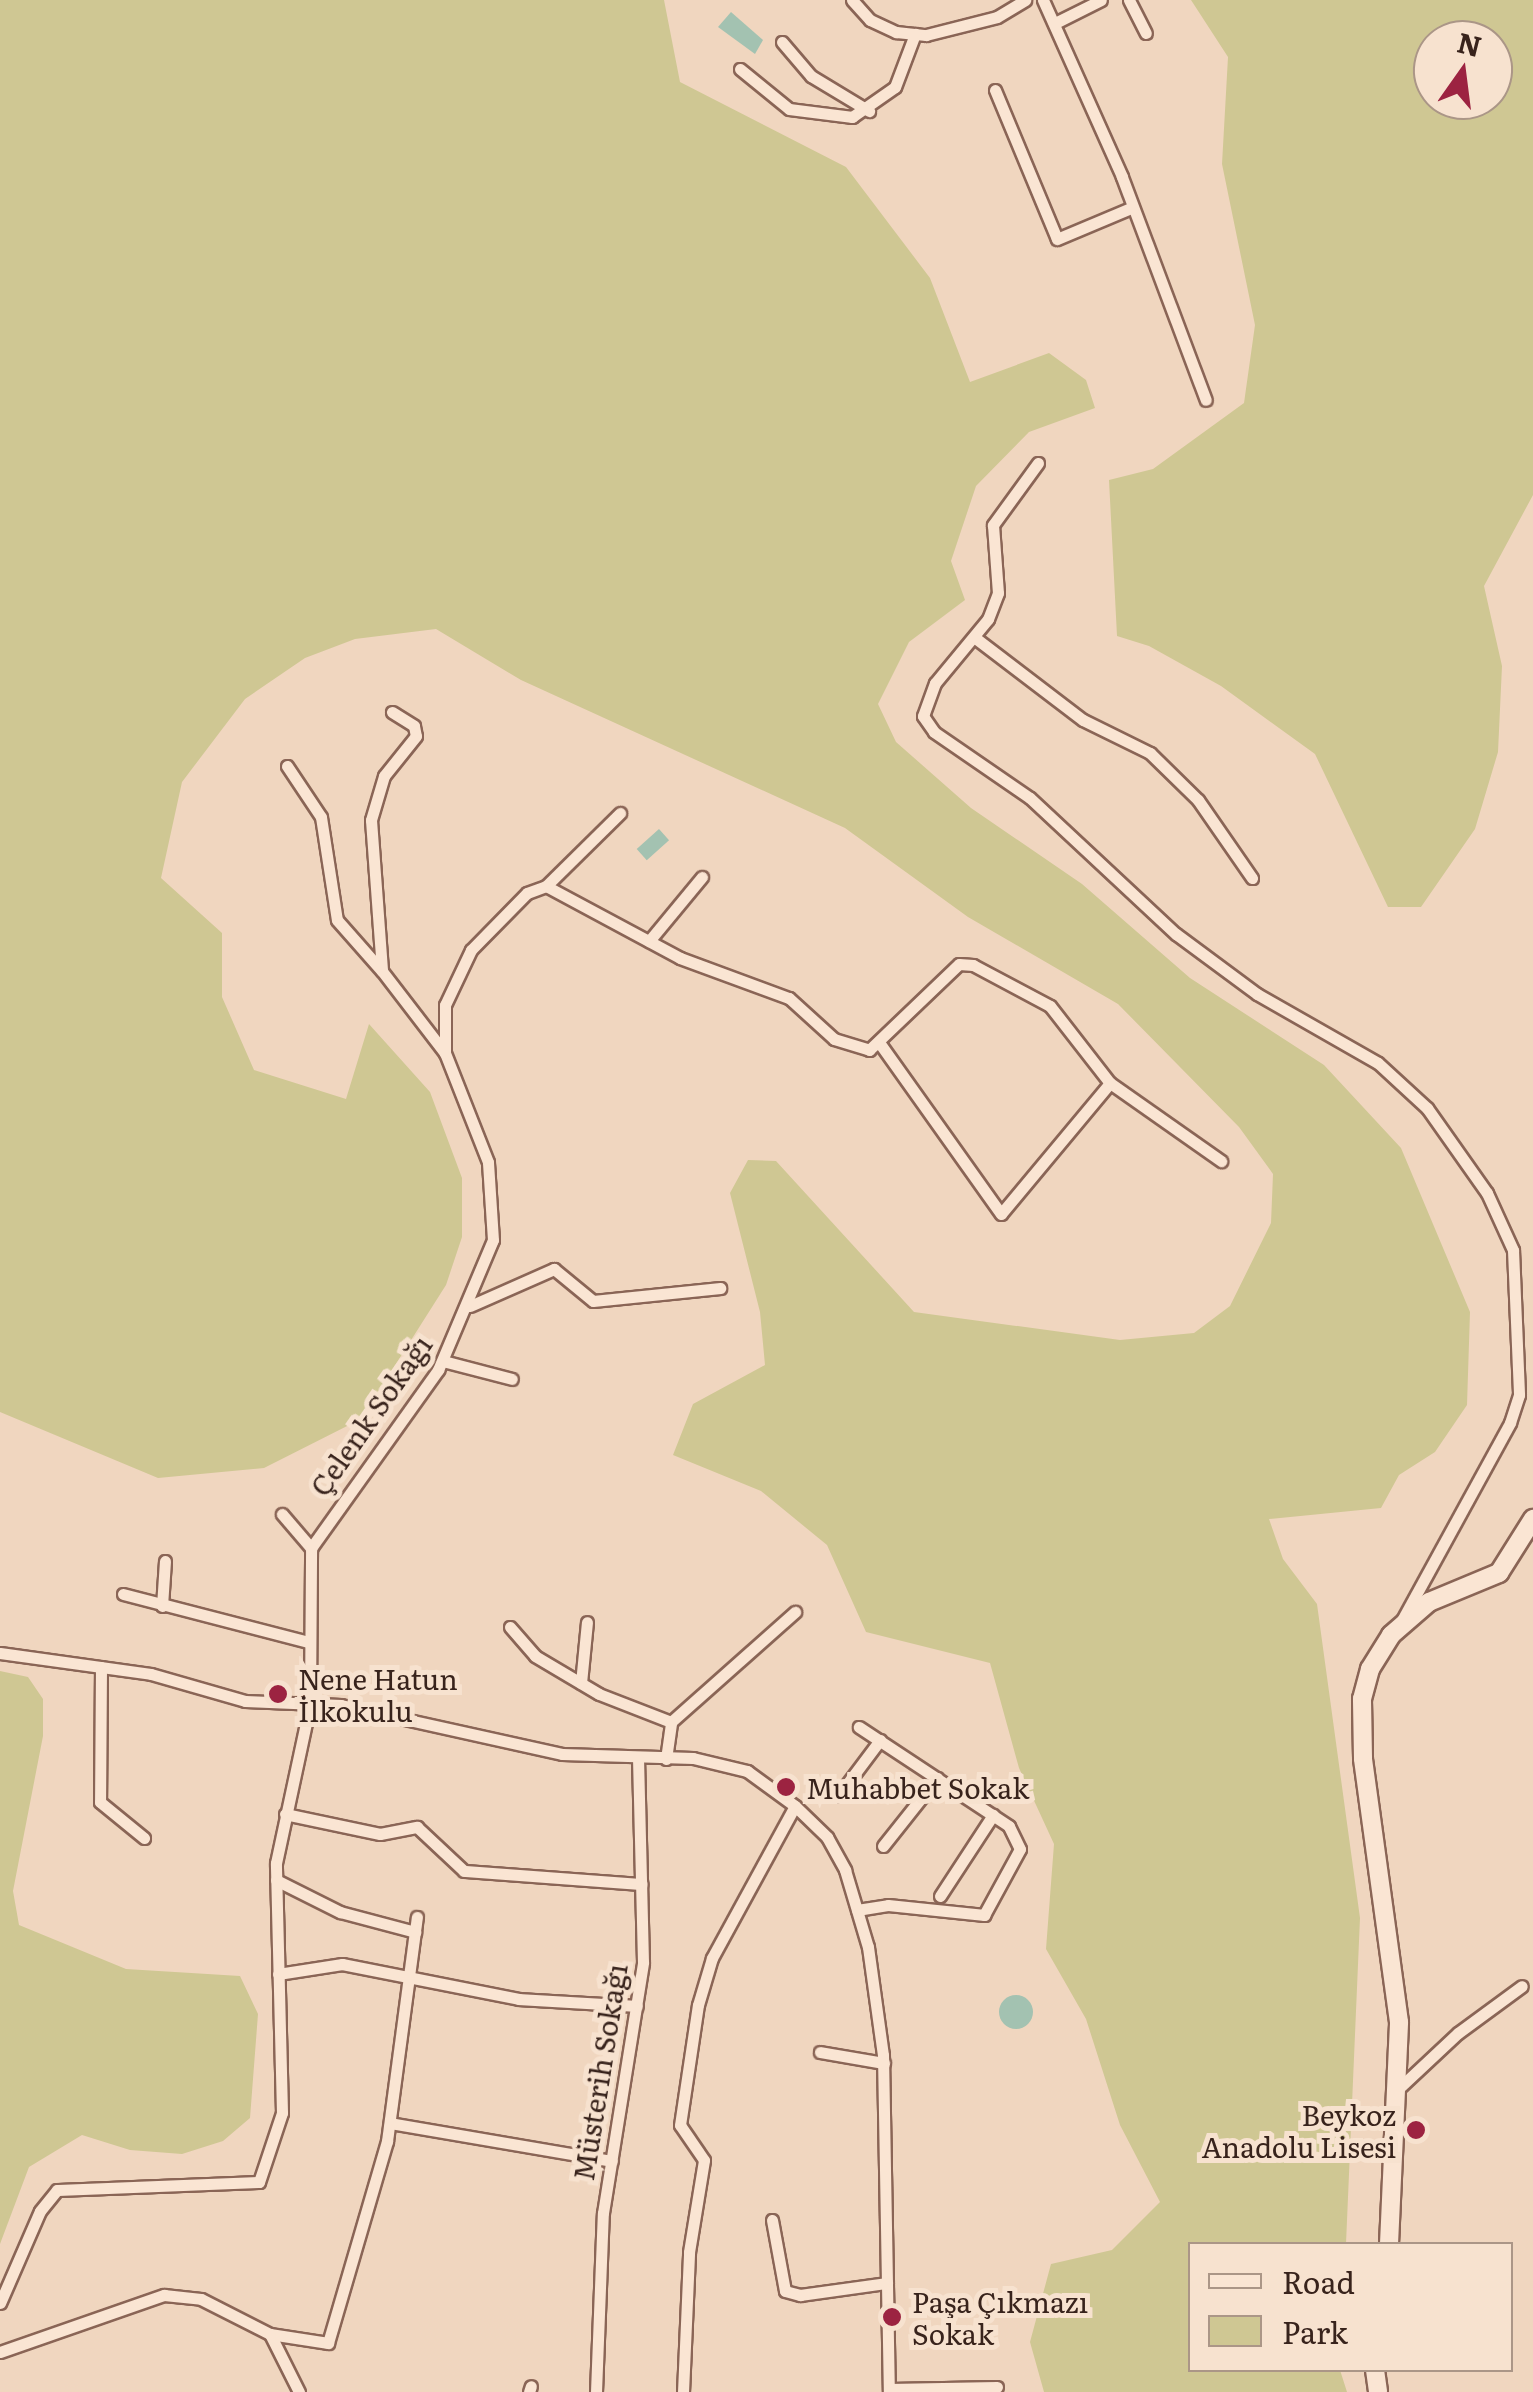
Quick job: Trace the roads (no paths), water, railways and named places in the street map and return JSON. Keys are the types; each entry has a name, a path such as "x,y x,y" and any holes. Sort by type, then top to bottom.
{"street":[{"path":"852,0 870,20 915,34 943,34 998,17 1024,0"},
{"path":"1043,0 1057,22 1133,206 1206,400"},
{"path":"1057,22 1101,0"},
{"path":"1129,0 1146,33"},
{"path":"740,69 790,109 837,117 869,110 903,76 915,34"},
{"path":"782,42 810,76 869,110"},
{"path":"995,90 1057,239 1133,206"},
{"path":"1038,464 993,525 998,593 974,637 923,703 934,732 1030,798 1176,934 1257,994 1378,1062 1438,1123 1487,1193 1513,1250 1519,1395 1510,1423 1397,1630 1370,1669 1362,1700 1362,1758 1399,2022 1389,2242"},
{"path":"974,637 1083,720 1150,753 1198,800 1252,878"},
{"path":"382,972 371,820 384,776 416,736 414,726 392,712"},
{"name":"Çelenk Sokağı","path":"287,766 322,817 337,920 445,1053 488,1162 495,1202 493,1240 470,1306 443,1360 311,1548"},
{"name":"Çelenk Sokağı","path":"445,1053 445,1005 471,950 527,893 546,886 620,813"},
{"path":"649,940 702,876"},
{"path":"546,886 649,940 789,998 834,1039 868,1050 880,1045 960,964 973,965 1050,1006 1110,1083 1221,1161"},
{"path":"880,1045 1001,1214 1110,1083"},
{"path":"470,1306 554,1269 593,1301 720,1288"},
{"path":"443,1360 512,1379"},
{"path":"0,2303 40,2211 57,2190 258,2182 282,2113 276,1880 310,1704 311,1548 282,1514"},
{"path":"1397,1630 1429,1602 1499,1573 1533,1518"},
{"path":"162,1606 165,1561"},
{"path":"124,1594 308,1642"},
{"path":"666,1759 671,1722 795,1612"},
{"path":"580,1682 587,1622"},
{"path":"510,1627 536,1656 580,1682 671,1722"},
{"path":"0,1653 102,1667 245,1701 310,1704 431,1721 562,1754 638,1760 693,1758 747,1771 795,1806 827,1837 857,1910 884,2063 890,2391 997,2387"},
{"path":"102,1667 100,1802 144,1838"},
{"path":"857,1910 888,1905 984,1915 1020,1849 1019,1836 993,1815 860,1727"},
{"path":"838,1796 880,1740"},
{"name":"Müsterih Sokağı","path":"596,2392 603,2213 637,2006 642,1884 638,1760"},
{"path":"883,1846 937,1778"},
{"path":"684,2392 689,2252 704,2160 680,2125 698,2005 712,1958 795,1806"},
{"path":"286,1814 380,1834 417,1827 464,1871 642,1884"},
{"path":"940,1896 993,1815"},
{"path":"276,1880 340,1912 415,1932"},
{"path":"0,2352 164,2295 201,2300 270,2334 328,2343 349,2256 373,2203 390,2123 417,1917"},
{"path":"278,1974 342,1964 518,1999 637,2006"},
{"path":"1394,2093 1458,2033 1522,1986"},
{"path":"820,2052 884,2063"},
{"path":"390,2123 612,2161"},
{"path":"772,2220 784,2291 800,2295 888,2283"},
{"path":"270,2334 298,2392"}],"place":[{"name":"Nene Hatun İlkokulu","path":"278,1694"},
{"name":"Muhabbet Sokak","path":"786,1787"},
{"name":"Beykoz Anadolu Lisesi","path":"1416,2130"},
{"name":"Paşa Çıkmazı Sokak","path":"892,2317"}]}
